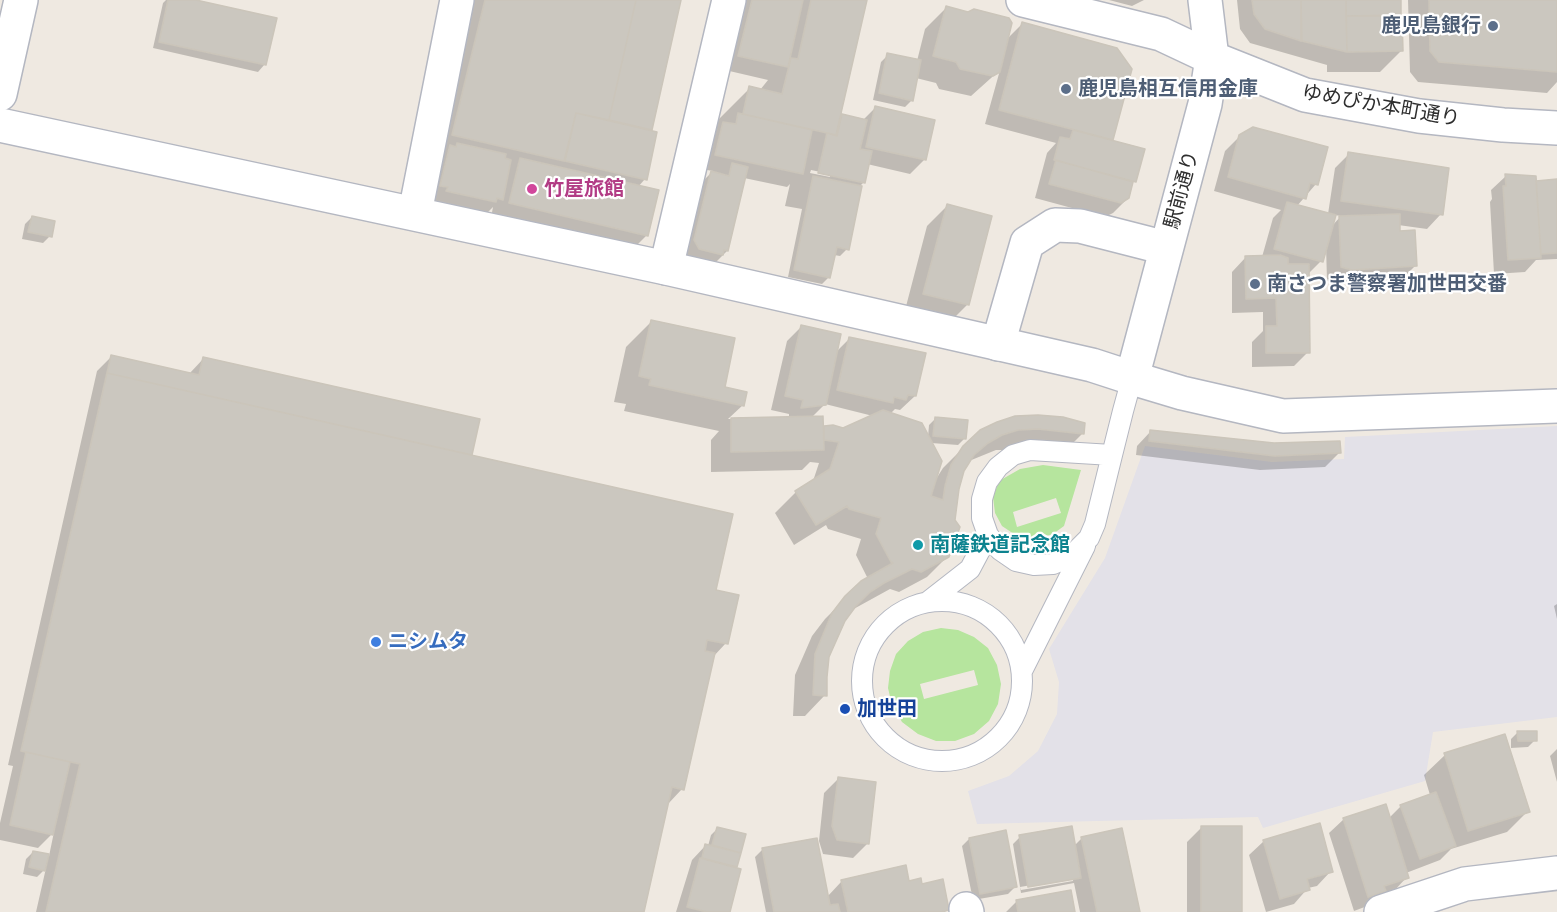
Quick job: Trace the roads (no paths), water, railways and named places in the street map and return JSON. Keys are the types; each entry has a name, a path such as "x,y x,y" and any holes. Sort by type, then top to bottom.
{"street":[{"path":"0,94 21,0"},
{"path":"415,213 458,0"},
{"path":"666,268 729,0"},
{"name":"ゆめぴか本町通り","path":"1023,0 1161,34 1212,58 1305,95 1419,116 1557,128"},
{"name":"駅前通り","path":"1132,378 1205,104 1212,58 1205,0"},
{"path":"0,125 666,268 1092,365 1182,393 1283,416 1557,406"},
{"path":"998,344 1027,243 1055,225 1080,226 1166,248"},
{"path":"1381,912 1465,884 1557,873"}],"lane":[{"path":"1022,671 1095,524 1132,378"},
{"path":"1089,538 1071,556 1053,564 1034,566 1016,561 1000,550 988,536 982,518 982,499 987,482 998,467 1013,455 1030,450 1112,455"},
{"path":"929,601 955,602 980,610 1000,626 1015,646 1022,671 1021,698 1011,723 994,744 971,757 944,763 917,758 894,746 875,727 864,702 861,675 868,649 883,626 904,610 929,601 970,569 988,536"}],"place":[{"name":"鹿児島銀行","path":"1493,26"},
{"name":"鹿児島相互信用金庫","path":"1066,89"},
{"name":"竹屋旅館","path":"532,189"},
{"name":"南さつま警察署加世田交番","path":"1255,284"},
{"name":"南薩鉄道記念館","path":"918,545"},
{"name":"ニシムタ","path":"376,642"},
{"name":"加世田","path":"845,709"}]}
